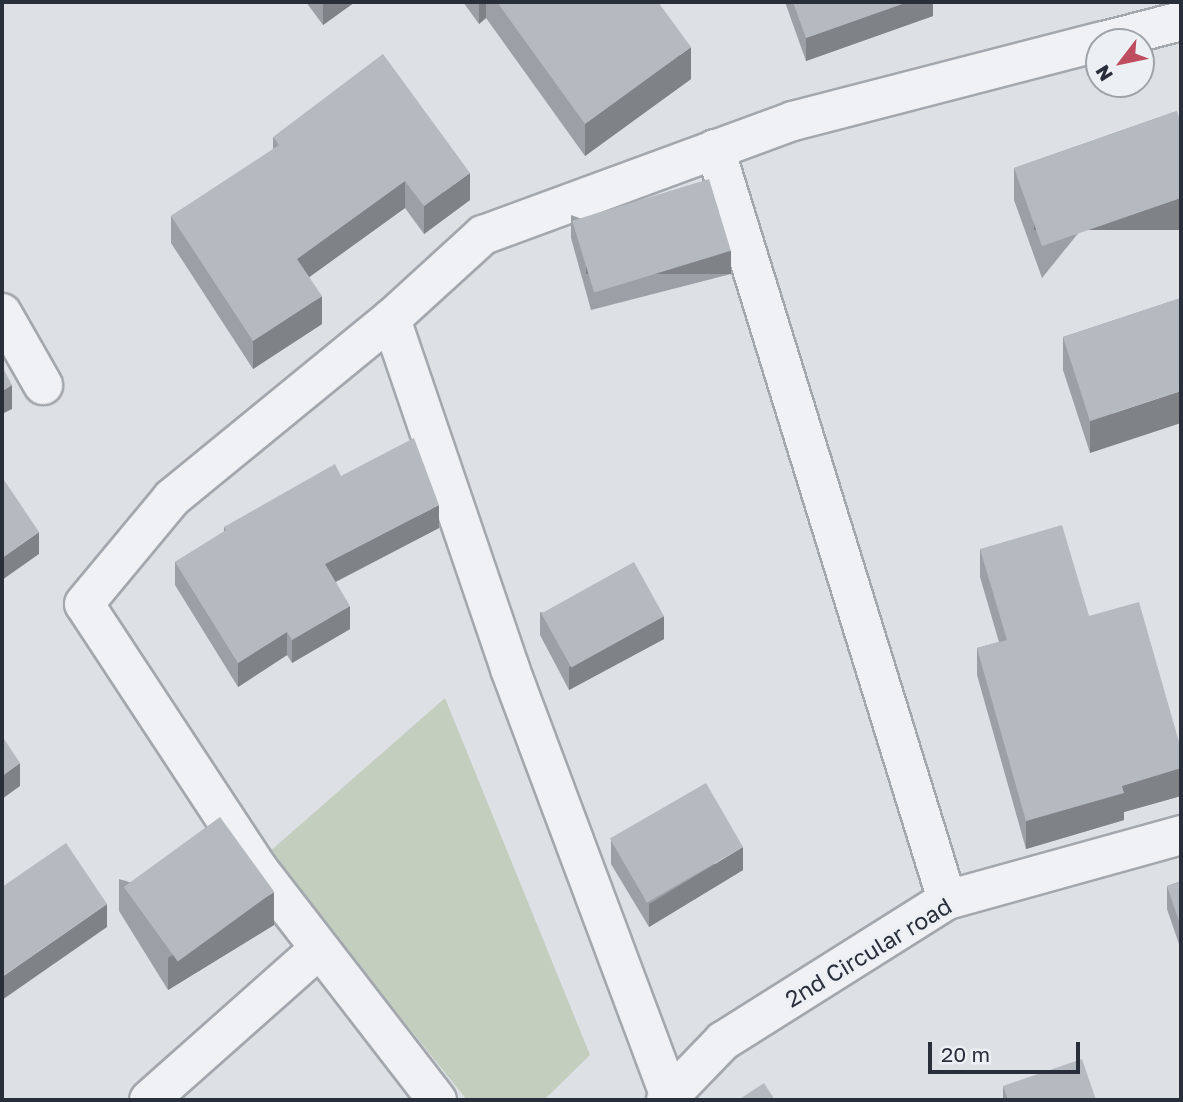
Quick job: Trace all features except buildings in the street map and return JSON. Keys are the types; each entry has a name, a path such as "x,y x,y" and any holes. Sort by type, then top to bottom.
{"street":[{"path":"1154,28 1181,21"},
{"path":"438,1100 318,950 259,870 84,604 172,498 391,318 483,235 793,121 1085,46"},
{"path":"715,149 947,900"},
{"path":"2,313 43,384"},
{"path":"391,318 510,669 668,1098"},
{"name":"2nd Circular road","path":"668,1098 723,1041 947,900 1181,835"},
{"path":"149,1100 318,950"}],"green space":[{"path":"445,698 590,1055 544,1100 467,1100 268,853"}]}
